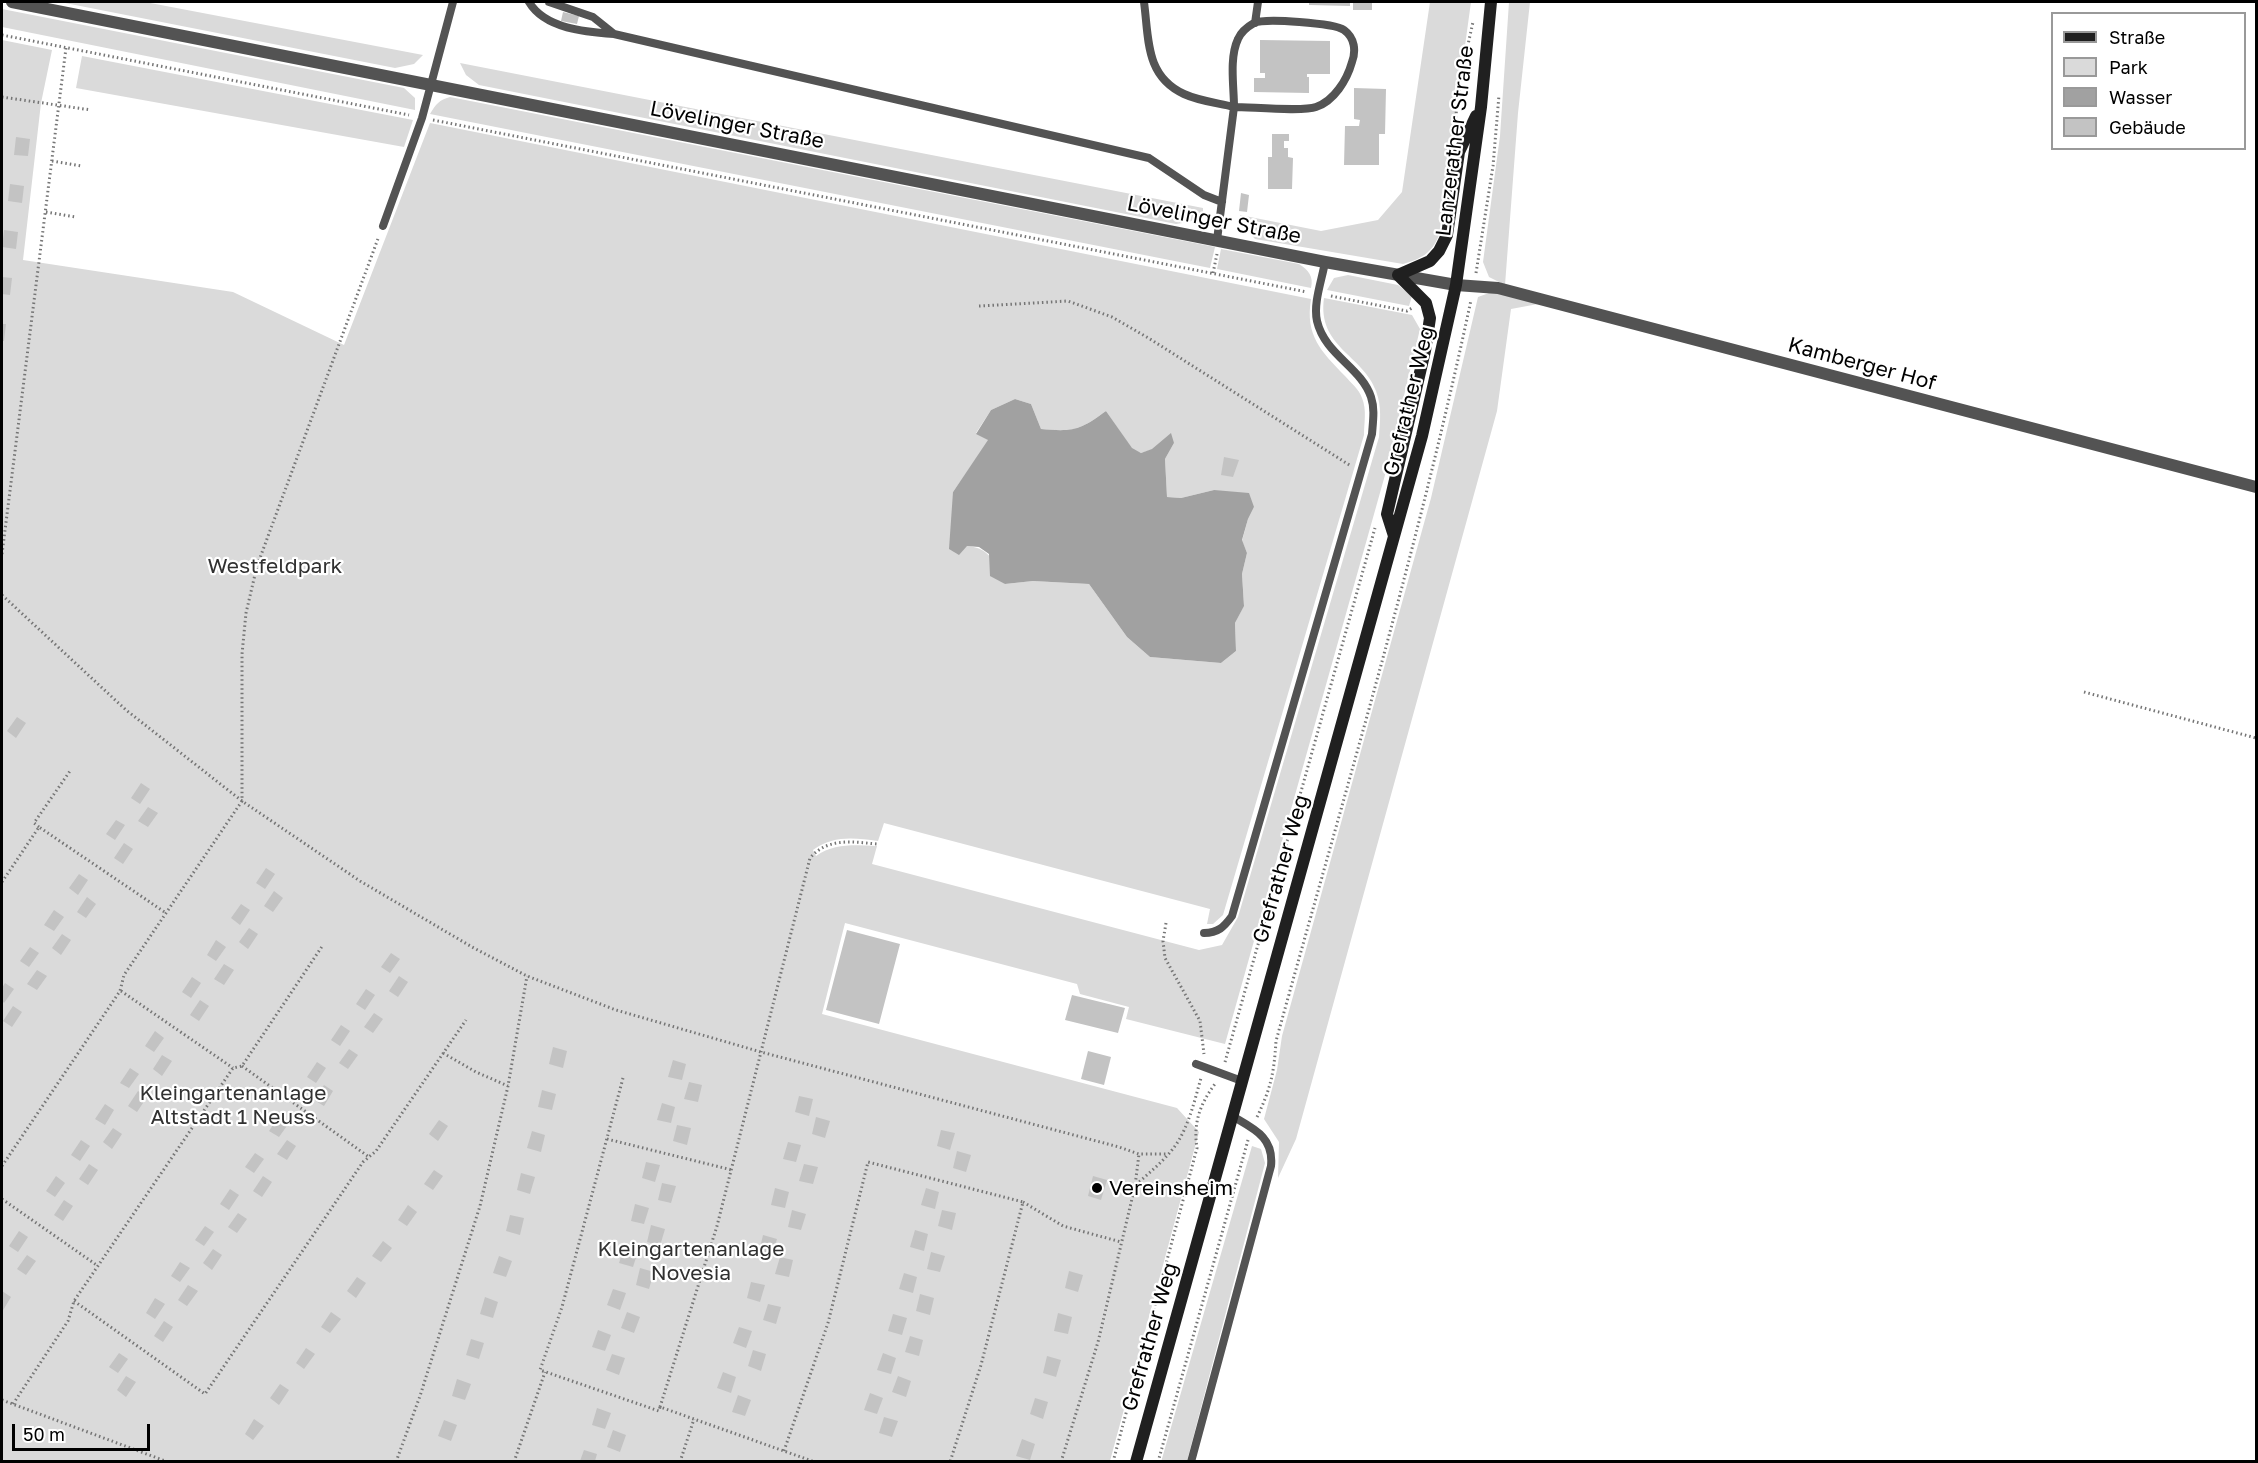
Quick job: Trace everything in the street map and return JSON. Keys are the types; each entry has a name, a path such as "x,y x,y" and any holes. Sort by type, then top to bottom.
{"main road":[{"name":"Lanzerather Straße","path":"1456,285 1481,107 1491,2"},
{"path":"1394,538 1387,514 1425,351 1430,318 1426,303 1398,275 1418,268 1440,251 1447,235 1459,152 1481,107"},
{"name":"Grefrather Weg","path":"1136,1461 1394,538 1424,426 1456,285"}],"street":[{"name":"Lövelinger Straße","path":"12,2 1325,262 1456,285"},
{"name":"Kamberger Hof","path":"1456,285 1498,288 2256,487"}],"lane":[{"path":"383,226 422,118 453,2"},
{"path":"529,2 540,15 555,24 594,33 614,34 1149,158 1204,195 1222,202"},
{"path":"549,2 593,17 614,34"},
{"path":"1144,2 1153,61 1156,71 1166,84 1185,95 1234,107 1314,108 1327,102 1350,69 1355,52 1352,37 1343,29 1269,21 1255,23 1244,30 1237,40 1234,59 1234,107 1217,240"},
{"path":"1255,23 1258,2"},
{"path":"1204,933 1213,933 1224,927 1232,916 1372,434 1373,412 1370,396 1362,381 1331,350 1316,314 1325,262"},
{"path":"1200,1066 1242,1081"},
{"path":"1191,1461 1272,1166 1271,1147 1267,1140 1252,1127 1232,1116"}],"path":[{"path":"2,35 1407,311 1412,308 1415,290"},
{"path":"2,554 66,48"},
{"path":"1158,1461 1252,1127 1269,1091 1274,1071 1276,1041 1439,445 1474,285 1493,166 1500,88"},
{"path":"2,97 90,110"},
{"path":"52,160 82,165"},
{"path":"45,212 75,217"},
{"path":"2,1166 120,991 124,975 242,801 242,654 246,613 254,578 383,226"},
{"path":"979,306 1068,301 1112,317 1288,428 1361,471"},
{"path":"1113,1461 1197,1148 1194,1131 1205,1098 1222,1075 1374,532"},
{"path":"2,595 126,710 242,801 360,881 471,947 527,976 616,1010 761,1052 1139,1154 1168,1154"},
{"path":"2084,692 2256,738"},
{"path":"70,771 34,823 166,913"},
{"path":"2,882 39,827"},
{"path":"623,1078 562,1307 540,1370 658,1411 695,1299 732,1170 810,858 818,849 829,843 877,844"},
{"path":"1135,1186 1179,1140 1190,1117 1200,1066 1203,1039 1200,1020 1165,958 1163,940 1166,922"},
{"path":"13,1404 68,1321 74,1301 233,1068 242,1066 323,945"},
{"path":"396,1461 420,1396 480,1206 508,1086 527,976"},
{"path":"120,991 233,1068"},
{"path":"74,1301 205,1394 363,1162 376,1151 466,1020"},
{"path":"443,1053 476,1072 508,1086"},
{"path":"242,1066 369,1157"},
{"path":"607,1139 732,1170"},
{"path":"1061,1461 1098,1342 1135,1186 1139,1154"},
{"path":"784,1450 828,1323 868,1162 1023,1202 1064,1226 1121,1242"},
{"path":"2,1199 98,1266"},
{"path":"950,1461 981,1365 1023,1202"},
{"path":"514,1461 545,1372"},
{"path":"2,1400 168,1461"},
{"path":"660,1407 815,1461"},
{"path":"680,1461 694,1419"}],"green space":[{"path":"60,2 145,2 423,55 414,64 395,68"},
{"path":"1430,2 1471,2 1439,235 1433,246 1415,260 1403,264 1255,239 1242,225 1240,215 1321,231 1378,220 1402,192"},
{"path":"1509,2 1530,2 1518,113 1505,285 1489,277 1483,262 1500,136"},
{"path":"2,9 404,88 415,98 415,110 2,27"},
{"path":"2,40 52,50 41,103 23,260 233,292 344,345 430,123 1311,299 1310,323 1317,342 1329,359 1357,389 1364,403 1364,435 1223,915 1213,924 1207,924 1210,909 884,823 878,841 836,840 813,850 816,856 838,847 877,846 872,864 1199,950 1222,945 1238,917 1379,437 1380,408 1376,391 1370,379 1327,328 1324,298 1412,315 1420,329 1385,475 1225,1044 1126,1019 1129,1007 1080,994 1077,984 845,923 822,1014 1177,1108 1199,1132 1110,1461 2,1461","holes":["1015,399 1031,404 1041,429 1069,430 1083,426 1106,411 1132,449 1141,453 1174,443 1165,459 1167,497 1181,498 1214,490 1254,507 1242,541 1247,553 1242,574 1244,605 1235,623 1236,651 1221,663 1150,657 1127,637 1089,584 1033,581 1005,584 991,558 982,550 967,546 953,492 989,440 976,433 991,410"]},
{"path":"82,56 413,120 404,147 76,88"},
{"path":"460,63 1203,208 1203,215 1189,222 1176,224 479,85 466,75"},
{"path":"450,97 1215,247 1210,268 430,114 438,103"},
{"path":"1221,249 1299,264 1310,274 1311,288 1217,269"},
{"path":"1348,275 1398,285 1412,296 1409,306 1327,290 1334,278"},
{"path":"1489,293 1538,304 1511,309 1497,411 1296,1139 1278,1178 1279,1142 1264,1119 1277,1070 1282,1036 1431,498 1478,297"},
{"path":"1252,1146 1261,1149 1265,1163 1187,1461 1161,1462"}],"water":[{"path":"1015,399 1031,404 1041,429 1069,430 1083,426 1106,411 1132,448 1141,453 1152,449 1171,433 1174,443 1165,459 1167,497 1181,498 1214,490 1249,493 1254,507 1242,540 1247,553 1242,574 1244,606 1235,623 1236,651 1221,663 1150,657 1127,637 1089,584 1033,581 1005,584 990,576 989,554 979,547 967,546 959,555 949,549 953,492 988,440 976,434 991,410"}],"building":[{"path":"1309,2 1350,2 1350,6 1309,5"},
{"path":"1353,2 1372,2 1372,10 1353,10"},
{"path":"563,12 579,16 577,24 561,21"},
{"path":"1260,40 1330,41 1330,74 1307,74 1309,93 1254,92 1254,78 1265,78 1265,73 1260,73"},
{"path":"1354,88 1386,89 1385,134 1379,134 1379,165 1344,165 1345,126 1359,126 1360,120 1354,119"},
{"path":"1272,134 1289,134 1289,141 1284,141 1284,148 1288,148 1288,157 1293,158 1292,189 1268,189 1268,157 1272,157"},
{"path":"16,137 30,139 28,156 14,155"},
{"path":"10,184 24,186 22,203 8,201"},
{"path":"1241,193 1249,195 1247,212 1239,211"},
{"path":"4,230 18,232 16,249 2,247"},
{"path":"2,277 12,278 10,295 2,294"},
{"path":"2,324 6,324 4,341 2,341"},
{"path":"1224,457 1239,460 1233,477 1221,475"},
{"path":"17,717 26,723 16,738 7,731"},
{"path":"141,783 150,789 140,804 131,798"},
{"path":"148,807 158,813 148,827 138,821"},
{"path":"116,820 125,825 115,840 106,834"},
{"path":"124,843 133,849 123,864 114,858"},
{"path":"266,868 275,874 265,889 256,883"},
{"path":"79,874 88,880 78,895 69,888"},
{"path":"274,891 283,898 273,912 264,906"},
{"path":"87,897 96,904 86,918 77,912"},
{"path":"241,904 250,910 240,925 231,918"},
{"path":"54,910 64,917 54,931 44,925"},
{"path":"249,928 258,934 248,949 239,942"},
{"path":"847,930 900,944 879,1024 826,1010"},
{"path":"62,934 71,940 61,955 52,948"},
{"path":"216,940 226,947 216,961 207,955"},
{"path":"30,947 39,953 29,967 20,961"},
{"path":"391,953 400,959 390,973 381,967"},
{"path":"224,964 234,970 224,985 214,979"},
{"path":"37,970 47,976 37,990 27,984"},
{"path":"399,976 408,982 398,997 389,991"},
{"path":"192,977 201,983 191,998 182,992"},
{"path":"5,983 14,989 4,1003 2,988"},
{"path":"366,989 375,995 365,1010 356,1004"},
{"path":"1072,995 1125,1008 1118,1033 1065,1020"},
{"path":"200,1000 209,1006 199,1021 190,1015"},
{"path":"13,1006 22,1012 12,1027 3,1021"},
{"path":"374,1013 383,1019 373,1033 364,1027"},
{"path":"341,1025 350,1031 340,1046 331,1040"},
{"path":"155,1031 164,1038 154,1052 145,1046"},
{"path":"553,1047 567,1051 563,1068 549,1064"},
{"path":"349,1049 358,1055 348,1069 339,1063"},
{"path":"1088,1051 1111,1057 1104,1085 1081,1079"},
{"path":"162,1055 172,1061 162,1076 153,1069"},
{"path":"673,1060 686,1064 682,1080 668,1077"},
{"path":"317,1062 326,1068 316,1083 307,1077"},
{"path":"130,1068 139,1074 129,1088 120,1083"},
{"path":"689,1082 702,1085 698,1102 684,1099"},
{"path":"324,1085 333,1091 324,1106 314,1100"},
{"path":"542,1090 556,1094 552,1110 538,1107"},
{"path":"138,1091 147,1097 137,1112 128,1106"},
{"path":"799,1096 813,1099 809,1116 795,1112"},
{"path":"662,1103 675,1107 671,1123 657,1120"},
{"path":"105,1104 114,1110 105,1125 95,1119"},
{"path":"279,1116 289,1123 279,1137 269,1131"},
{"path":"816,1117 830,1121 825,1138 812,1134"},
{"path":"439,1120 448,1126 438,1141 429,1134"},
{"path":"677,1125 691,1128 687,1145 673,1141"},
{"path":"113,1128 122,1134 112,1149 103,1142"},
{"path":"941,1130 955,1133 950,1150 937,1146"},
{"path":"532,1131 545,1135 541,1152 527,1148"},
{"path":"81,1140 90,1146 80,1161 71,1155"},
{"path":"287,1140 296,1146 287,1160 277,1154"},
{"path":"788,1142 801,1145 796,1162 783,1159"},
{"path":"957,1151 971,1155 966,1172 953,1168"},
{"path":"255,1153 264,1159 254,1173 245,1167"},
{"path":"646,1162 660,1165 655,1182 642,1178"},
{"path":"89,1164 98,1170 88,1185 79,1179"},
{"path":"804,1164 818,1167 813,1184 799,1181"},
{"path":"434,1170 443,1176 433,1190 424,1184"},
{"path":"521,1173 535,1177 530,1194 517,1190"},
{"path":"56,1176 65,1183 55,1197 46,1191"},
{"path":"263,1176 272,1182 262,1197 253,1191"},
{"name":"Vereinsheim","path":"1093,1176 1107,1180 1101,1200 1088,1196"},
{"path":"662,1183 676,1186 671,1203 658,1200"},
{"path":"775,1188 789,1192 785,1208 771,1205"},
{"path":"926,1188 939,1192 935,1209 921,1205"},
{"path":"230,1189 239,1195 229,1210 220,1204"},
{"path":"64,1200 73,1206 63,1221 54,1215"},
{"path":"635,1204 649,1208 644,1224 631,1221"},
{"path":"408,1205 417,1212 407,1226 398,1220"},
{"path":"792,1210 806,1214 801,1230 788,1227"},
{"path":"942,1210 956,1213 952,1230 938,1226"},
{"path":"238,1213 247,1219 237,1233 228,1227"},
{"path":"510,1215 524,1218 520,1235 506,1231"},
{"path":"651,1225 665,1229 660,1246 647,1242"},
{"path":"205,1226 214,1232 204,1246 195,1240"},
{"path":"915,1230 928,1234 924,1251 910,1247"},
{"path":"19,1231 28,1237 18,1252 9,1246"},
{"path":"763,1235 777,1239 772,1255 759,1252"},
{"path":"383,1241 392,1248 381,1262 372,1256"},
{"path":"624,1247 638,1251 633,1267 619,1263"},
{"path":"213,1249 222,1255 212,1270 203,1263"},
{"path":"931,1252 945,1256 940,1272 927,1269"},
{"path":"27,1255 36,1261 26,1275 17,1269"},
{"path":"499,1256 512,1261 506,1277 493,1273"},
{"path":"780,1257 793,1260 789,1277 775,1274"},
{"path":"180,1262 190,1268 180,1282 171,1276"},
{"path":"640,1268 654,1272 649,1289 636,1285"},
{"path":"1069,1271 1083,1275 1078,1292 1065,1288"},
{"path":"904,1273 917,1277 913,1293 899,1289"},
{"path":"357,1277 366,1283 356,1298 347,1291"},
{"path":"751,1282 765,1285 760,1302 747,1298"},
{"path":"188,1285 198,1291 187,1306 178,1300"},
{"path":"613,1289 626,1293 620,1310 607,1305"},
{"path":"2,1291 11,1297 2,1312"},
{"path":"920,1294 934,1298 930,1315 916,1311"},
{"path":"485,1297 498,1302 493,1318 480,1314"},
{"path":"155,1298 165,1304 155,1319 146,1313"},
{"path":"768,1304 781,1307 776,1324 763,1320"},
{"path":"331,1312 341,1319 330,1333 321,1327"},
{"path":"627,1312 640,1317 634,1333 621,1328"},
{"path":"1058,1313 1072,1317 1068,1334 1054,1331"},
{"path":"893,1314 907,1318 902,1335 888,1331"},
{"path":"164,1321 173,1327 163,1342 154,1336"},
{"path":"739,1327 752,1331 746,1348 733,1343"},
{"path":"598,1330 611,1335 605,1351 592,1347"},
{"path":"910,1336 923,1340 919,1356 905,1352"},
{"path":"471,1339 484,1343 479,1359 466,1355"},
{"path":"306,1348 315,1354 304,1369 296,1363"},
{"path":"753,1350 766,1354 761,1371 748,1366"},
{"path":"119,1353 128,1359 118,1373 109,1367"},
{"path":"883,1353 896,1358 891,1374 877,1370"},
{"path":"612,1354 625,1358 619,1375 606,1370"},
{"path":"1047,1356 1061,1360 1056,1377 1043,1373"},
{"path":"723,1372 736,1377 731,1393 717,1388"},
{"path":"126,1376 136,1382 126,1397 117,1390"},
{"path":"898,1376 911,1381 906,1397 892,1392"},
{"path":"457,1379 471,1384 465,1400 452,1396"},
{"path":"280,1384 289,1390 279,1405 270,1398"},
{"path":"870,1393 883,1398 877,1414 864,1410"},
{"path":"738,1395 751,1400 745,1416 732,1412"},
{"path":"1035,1398 1048,1402 1043,1419 1030,1414"},
{"path":"597,1408 611,1413 605,1429 592,1425"},
{"path":"884,1417 898,1421 892,1437 879,1433"},
{"path":"254,1419 264,1426 253,1440 245,1434"},
{"path":"444,1420 457,1425 451,1441 438,1436"},
{"path":"613,1430 626,1435 620,1452 607,1447"},
{"path":"1022,1439 1035,1444 1030,1460 1016,1456"},
{"path":"584,1450 597,1454 595,1461 580,1461"}],"place":[{"name":"Vereinsheim","path":"1097,1188"}],"park label":[{"name":"Westfeldpark","path":"275,566"},
{"name":"Kleingartenanlage Altstadt 1 Neuss","path":"233,1105"},
{"name":"Kleingartenanlage Novesia","path":"691,1261"}]}
